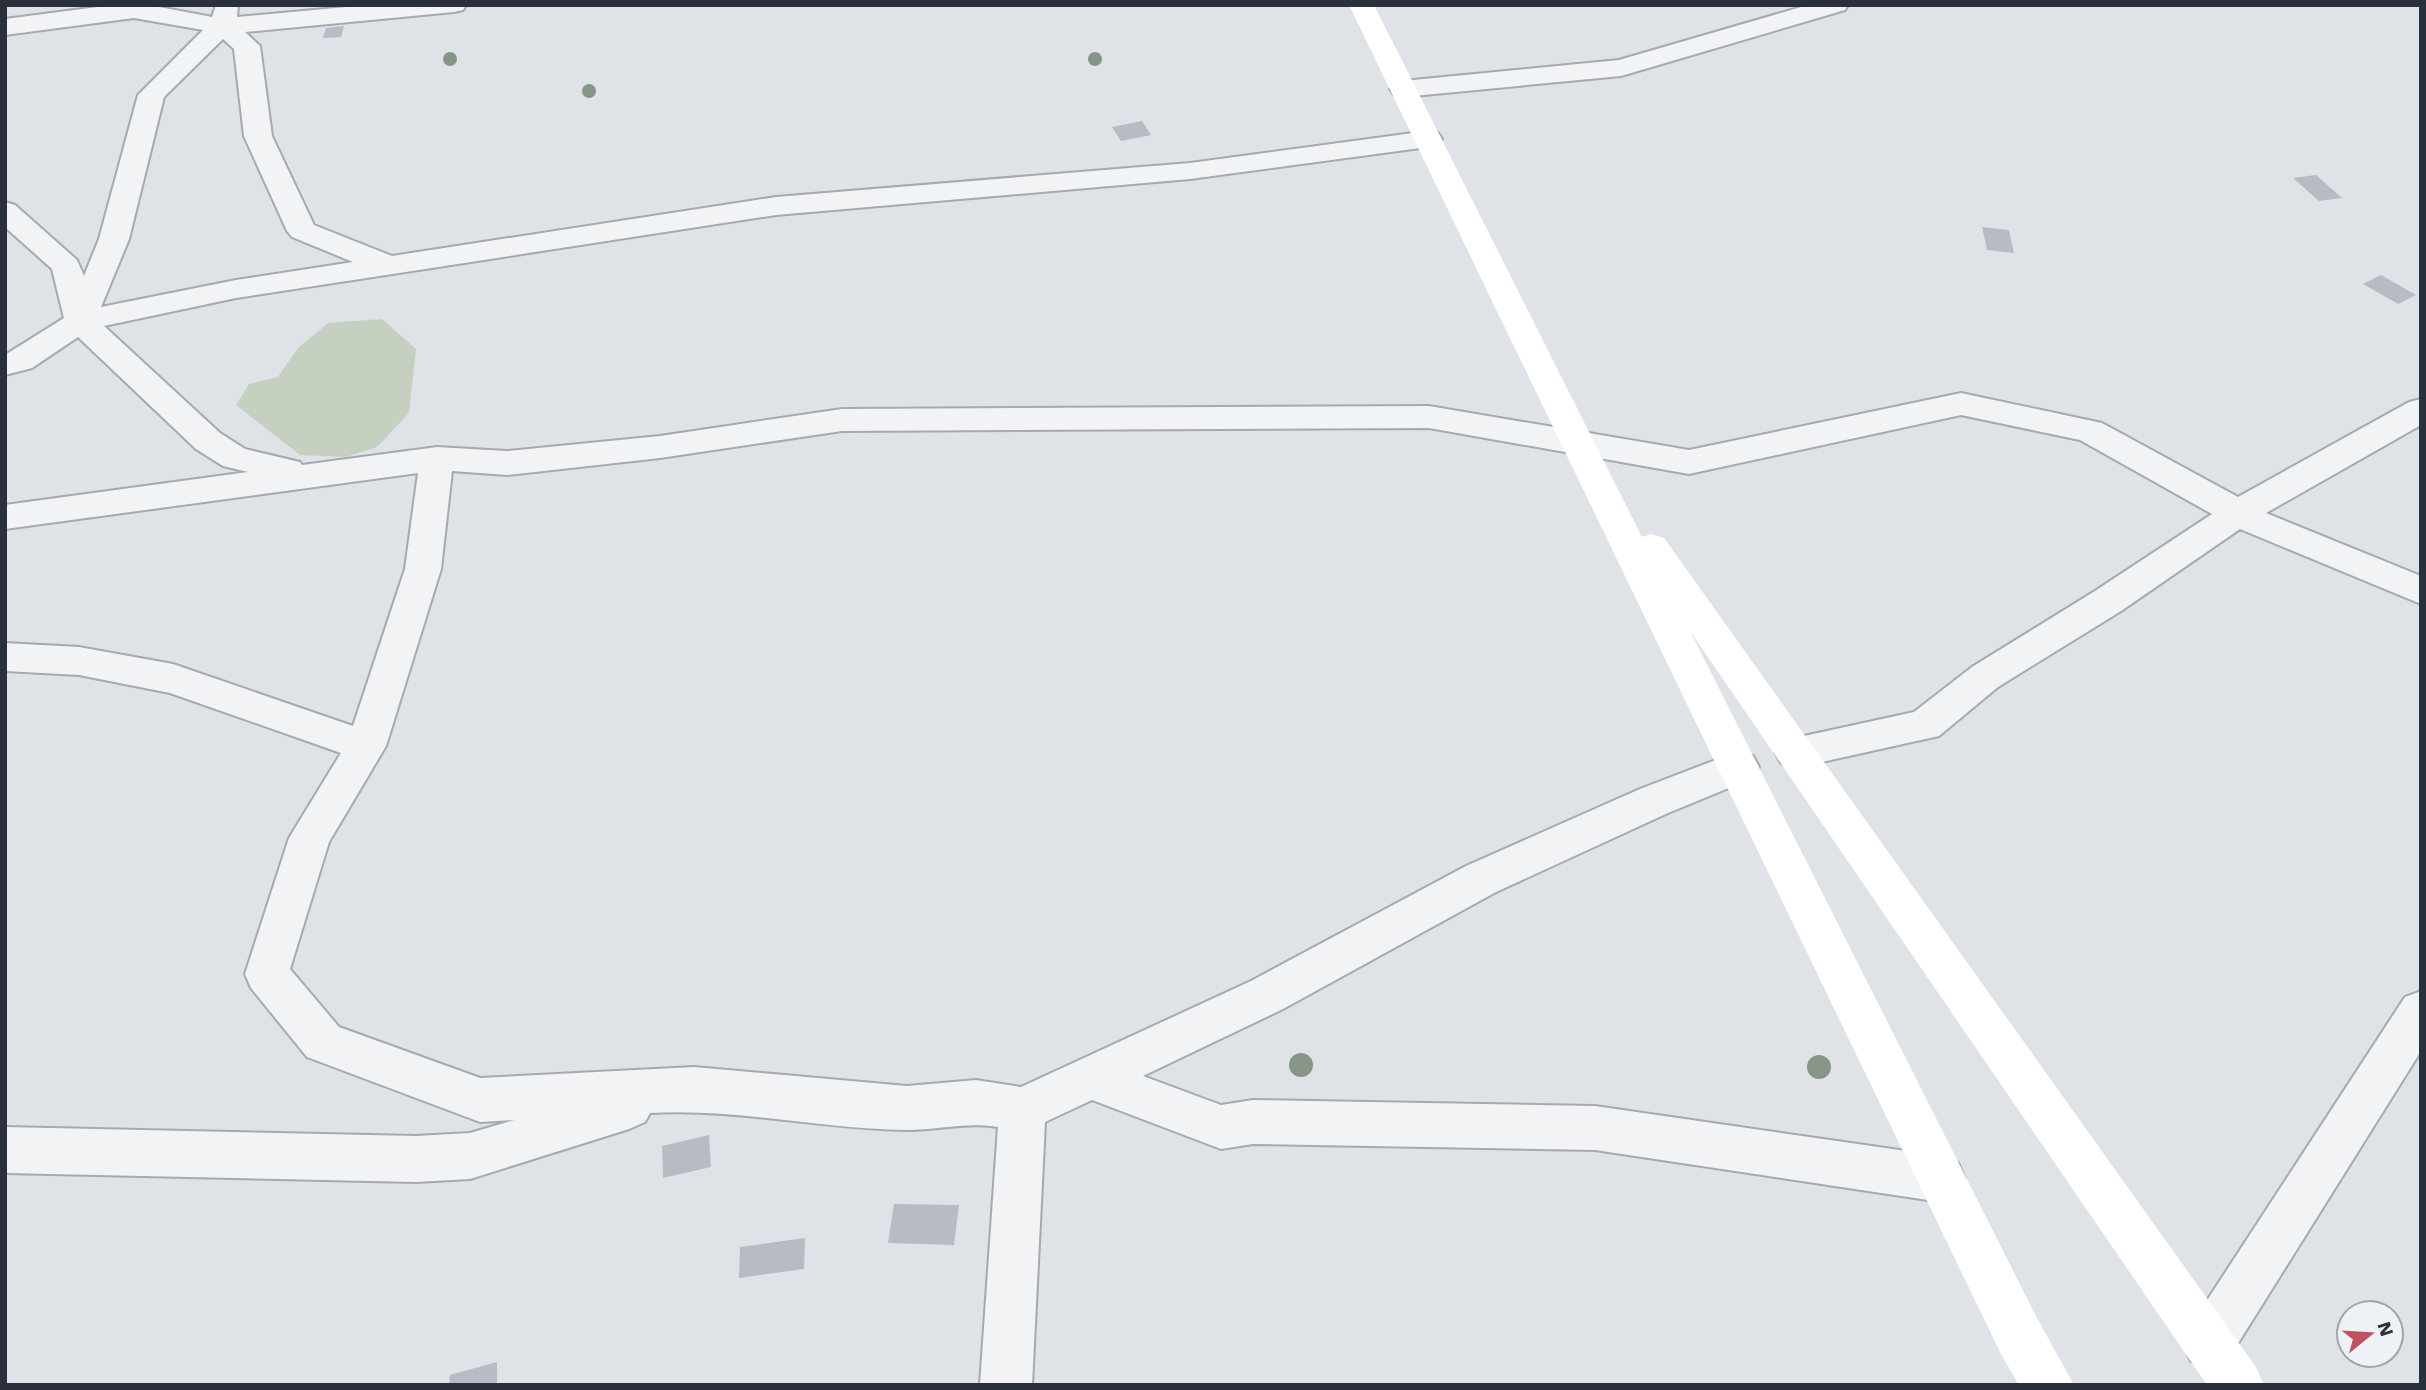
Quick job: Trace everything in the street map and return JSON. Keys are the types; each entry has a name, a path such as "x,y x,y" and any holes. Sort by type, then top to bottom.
{"street":[{"path":"5,27 134,10 224,16 453,5"},
{"path":"1361,5 2018,1336 2048,1385"},
{"path":"1403,89 1621,68 1836,5"},
{"path":"224,16 247,46 258,136 302,231 388,265"},
{"path":"80,321 114,239 151,95 224,16"},
{"path":"5,365 21,361 80,321 236,289 776,206 1190,171 1428,139"},
{"path":"5,211 66,266 80,321 208,441 235,458 310,476"},
{"path":"5,516 436,458 507,463 660,447 842,419 1429,417 1689,462 1961,404 2090,431 2266,528 2421,591"},
{"path":"1795,752 1926,725 1985,677 2108,601 2238,513 2421,410"},
{"path":"1580,444 2238,1385"},
{"path":"436,458 423,569 366,746 310,838 267,974 323,1042 480,1100 695,1089 907,1108 976,1102 1022,1109 1266,995 1481,880 1654,801 1739,767"},
{"path":"5,657 79,661 173,679 366,746"},
{"path":"2209,1343 2406,1054 2421,1011"},
{"path":"1091,1078 1221,1127 1252,1122 1595,1128 1941,1179"},
{"path":"5,1150 416,1159 470,1156 695,1089"},
{"path":"1006,1385 1011,1339 1022,1109"}],"green space":[{"path":"382,319 416,349 409,413 377,447 346,457 300,455 236,405 249,384 278,377 298,348 328,323"}],"building":[{"path":"344,26 341,37 323,38 326,28"},
{"path":"1142,121 1151,135 1121,141 1112,127"},
{"path":"2316,175 2342,198 2319,201 2293,178"},
{"path":"1982,227 2009,230 2014,253 1987,250"},
{"path":"2381,275 2416,295 2398,304 2363,284"},
{"path":"709,1135 711,1167 663,1178 662,1146"},
{"path":"894,1204 959,1205 954,1245 888,1243"},
{"path":"805,1238 804,1269 739,1278 740,1247"},
{"path":"497,1362 497,1385 449,1385 450,1375"}]}
